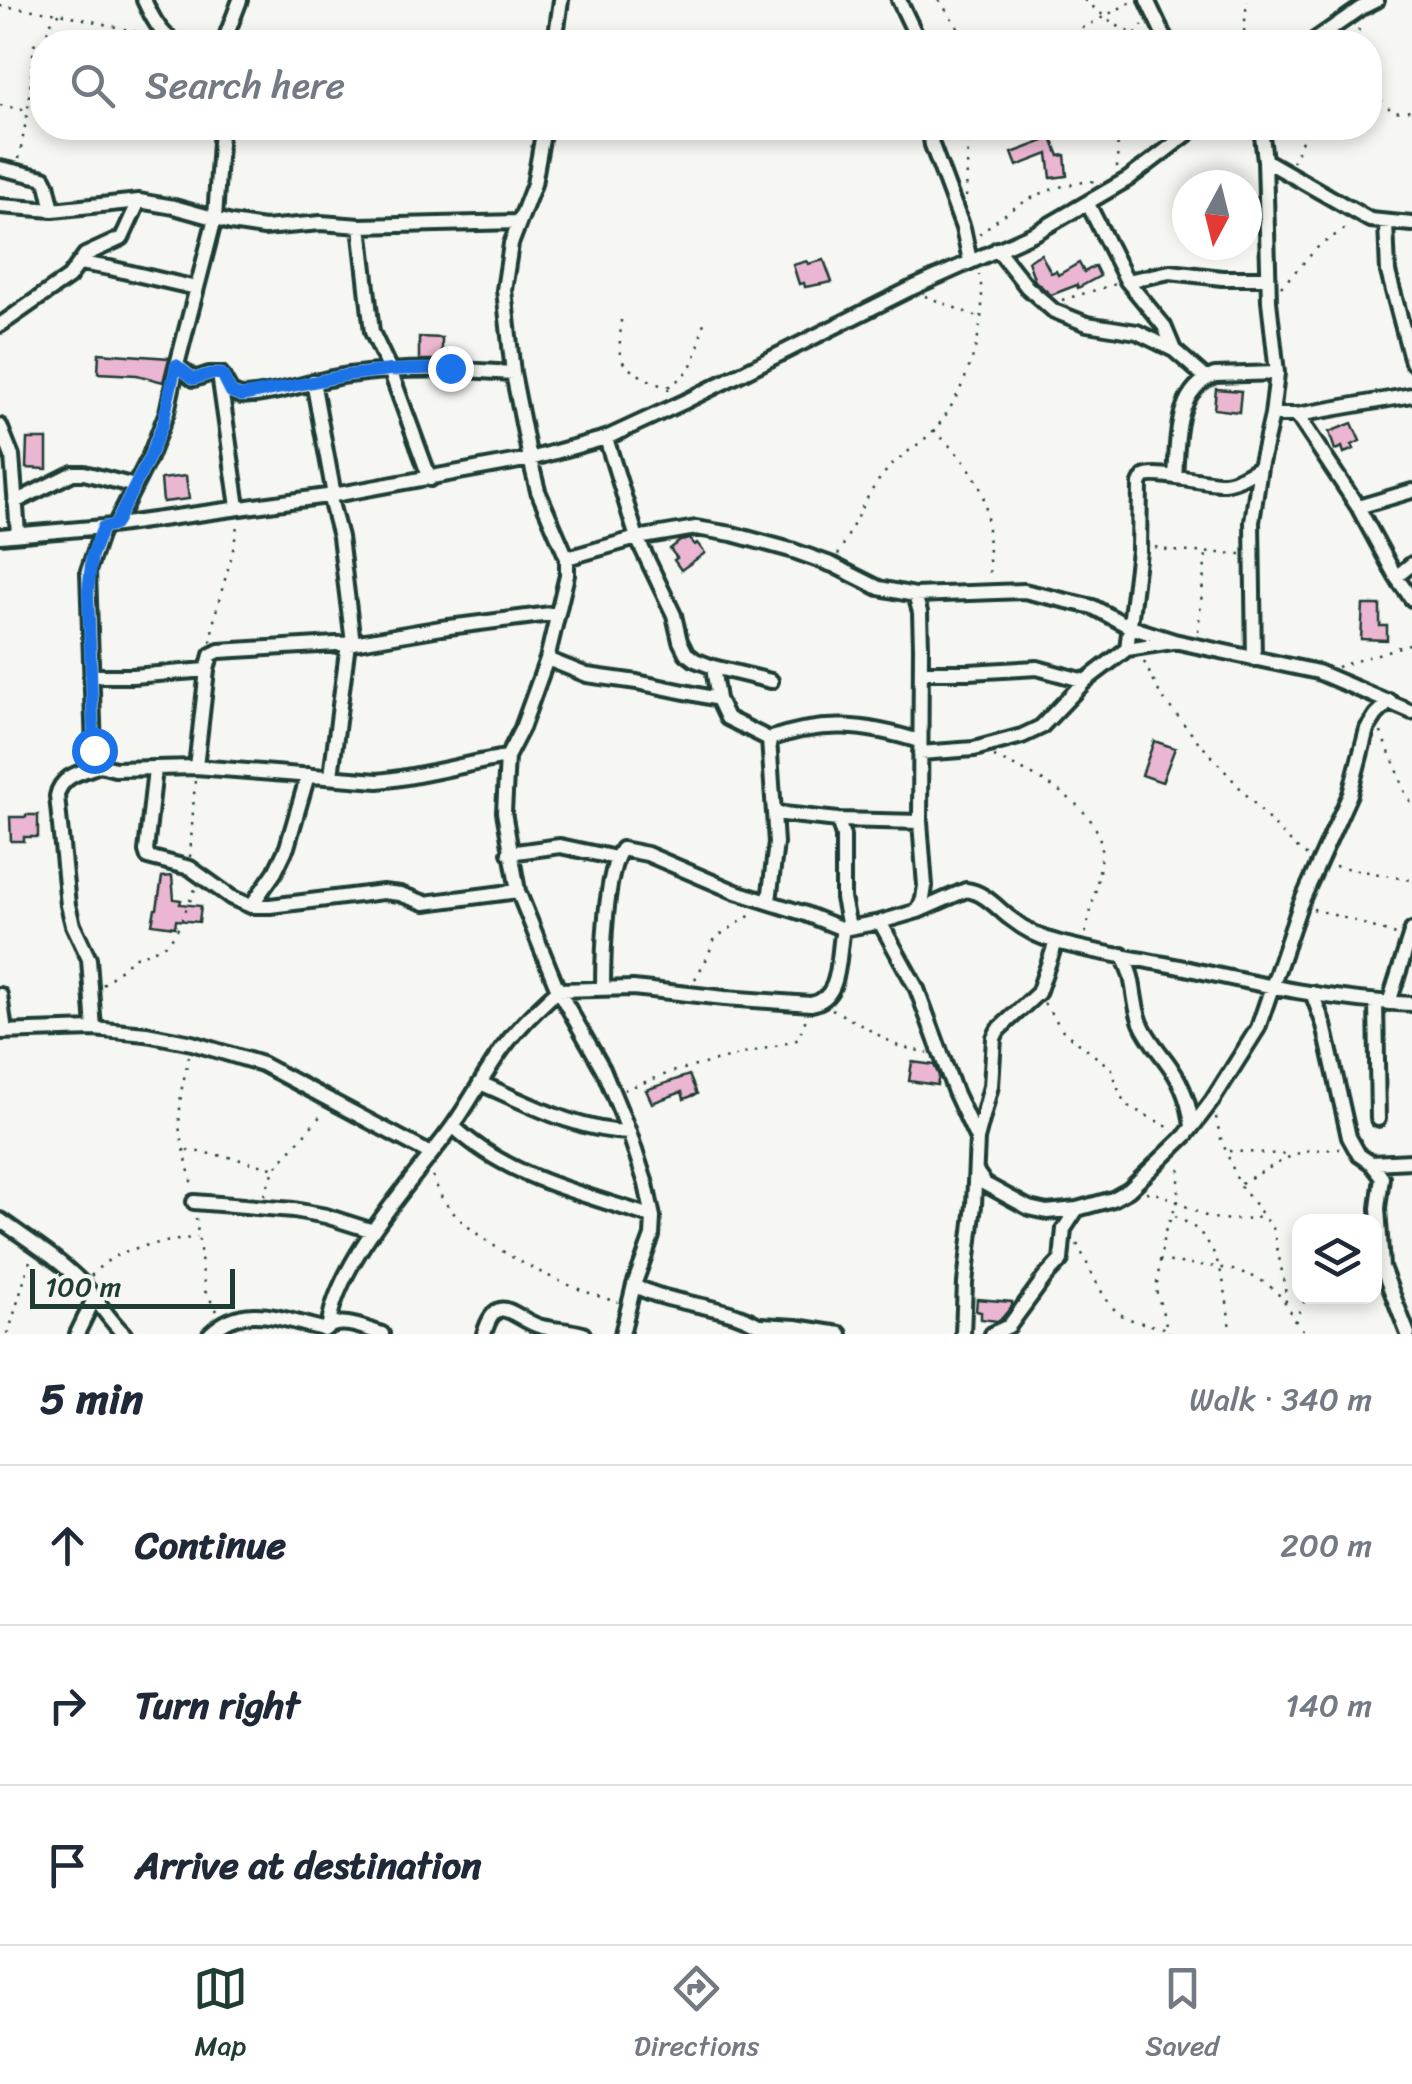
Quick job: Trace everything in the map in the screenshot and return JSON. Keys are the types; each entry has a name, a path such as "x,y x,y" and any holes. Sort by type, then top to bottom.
{"street":[{"path":"144,0 163,30"},
{"path":"229,30 240,0"},
{"path":"557,30 561,0"},
{"path":"898,0 914,30"},
{"path":"1147,0 1161,30"},
{"path":"1329,30 1373,1"},
{"path":"220,140 214,218 163,423 135,486 92,555 88,572 95,760 115,769 196,767 378,781 507,758"},
{"path":"542,140 534,184 518,222 504,290 513,373 530,459 538,491 567,558 547,659 507,758 504,812 518,892 558,990 614,1094 646,1184 653,1217 652,1236 622,1334"},
{"path":"931,140 972,260"},
{"path":"0,536 109,526 332,495 530,459 606,438 910,289 1038,232 1128,179 1178,140"},
{"path":"1254,659 1252,522 1277,373 1268,301 1263,140"},
{"path":"1266,160 1370,220 1412,224"},
{"path":"0,168 41,176 46,180 53,210"},
{"path":"0,325 65,281 85,256 122,238 139,201"},
{"path":"0,206 53,210 139,201 264,228 321,223 360,226 518,222"},
{"path":"1088,204 1127,281 1164,326 1174,350"},
{"path":"1386,222 1388,272 1412,362"},
{"path":"360,226 372,332 430,478"},
{"path":"997,249 1046,305 1087,324 1137,332 1174,350 1206,378"},
{"path":"80,264 196,288"},
{"path":"1127,281 1170,272 1268,278"},
{"path":"176,365 194,379 219,374 231,392 241,396 390,370 442,368 513,373"},
{"path":"1175,477 1180,413 1206,378 1277,373"},
{"path":"219,374 238,507"},
{"path":"313,381 340,537 350,643 331,776"},
{"path":"1272,416 1412,395"},
{"path":"1297,415 1358,506 1396,577 1412,598"},
{"path":"0,426 12,456 18,532"},
{"path":"606,438 637,538 674,615 686,652 713,667 771,681"},
{"path":"1132,648 1130,627 1142,478 1175,477 1219,483 1260,468"},
{"path":"15,502 73,473 135,486"},
{"path":"1358,506 1412,491"},
{"path":"567,558 637,538 696,528 732,534 833,565 878,588 915,594 1024,591 1093,607 1130,627 1174,642 1318,672 1412,712"},
{"path":"1396,577 1412,564"},
{"path":"915,594 920,612 920,822 926,886 918,911"},
{"path":"196,767 211,655 247,648 350,643 558,613"},
{"path":"713,667 718,700 727,718 769,739 819,726 866,728 919,747 974,748 1041,727 1085,680 1132,648 1174,642"},
{"path":"547,659 587,675 718,700"},
{"path":"920,672 1037,668 1085,680"},
{"path":"91,676 207,670"},
{"path":"976,1171 985,1184 1020,1204 1047,1212 1077,1210 1129,1190 1186,1134 1258,1028 1300,906 1350,794 1367,729 1390,700"},
{"path":"769,739 774,814 774,870 769,901"},
{"path":"94,1029 89,959 68,906 58,796 64,780 100,765"},
{"path":"154,768 148,857 190,868 232,898 251,906 383,892 425,903 518,892"},
{"path":"251,906 275,872 287,846 308,775"},
{"path":"774,814 920,822"},
{"path":"325,1329 338,1290 373,1231 453,1126 498,1055 524,1022 558,990 603,988 817,1003 830,994 846,928 843,836 838,820"},
{"path":"510,853 560,846 616,858"},
{"path":"603,988 606,911 616,858 622,849 646,854 736,892 846,928 918,911 958,891 972,890 1034,934 1056,942 1236,981 1412,1004"},
{"path":"880,922 917,990 977,1139"},
{"path":"1378,1119 1382,1002 1410,935"},
{"path":"963,1334 977,1139 991,1086 994,1038 1038,993 1056,942"},
{"path":"1122,955 1132,972 1142,1025 1182,1086 1190,1109 1186,1134"},
{"path":"1282,960 1324,1025 1350,1137 1382,1178 1378,1208 1382,1266 1408,1334"},
{"path":"0,995 2,1031 94,1029 192,1043 262,1064 431,1155"},
{"path":"480,1083 577,1123 610,1132 629,1132"},
{"path":"453,1126 471,1143 505,1164 653,1217"},
{"path":"1365,1159 1412,1161"},
{"path":"194,1202 260,1205 326,1216 373,1231"},
{"path":"992,1334 1009,1326 1061,1260 1064,1231 1077,1210"},
{"path":"0,1220 84,1285 124,1334"},
{"path":"634,1285 660,1298 698,1305 766,1330 796,1327 840,1334"},
{"path":"76,1334 94,1300"},
{"path":"484,1334 490,1317 503,1309 542,1327 583,1334"},
{"path":"210,1334 224,1320 252,1314 325,1329 336,1322 382,1334"}],"path":[{"path":"939,0 960,30"},
{"path":"1084,0 1114,26 1125,30"},
{"path":"1082,30 1135,0"},
{"path":"1244,30 1247,0"},
{"path":"0,6 60,13 128,30"},
{"path":"48,30 60,13"},
{"path":"1137,30 1153,16"},
{"path":"17,170 30,88"},
{"path":"1382,101 1393,112 1412,110"},
{"path":"0,105 28,110"},
{"path":"529,140 541,150"},
{"path":"963,228 969,140"},
{"path":"1118,140 1117,180 1128,179"},
{"path":"1287,172 1302,140"},
{"path":"966,245 1030,197 1098,181"},
{"path":"1268,301 1319,246 1348,226 1370,220"},
{"path":"833,565 870,492 890,466 934,430 965,376 983,319 981,283 972,260"},
{"path":"1046,305 1127,281"},
{"path":"910,289 983,319"},
{"path":"621,320 623,364 686,401"},
{"path":"667,388 683,378 691,367 704,322"},
{"path":"934,430 959,454 984,500 990,591"},
{"path":"211,655 212,632 232,560 238,507"},
{"path":"1139,551 1152,547 1251,554"},
{"path":"1196,647 1206,553"},
{"path":"1318,672 1412,643"},
{"path":"1132,648 1160,696 1300,852 1320,863 1412,880"},
{"path":"1376,715 1384,744 1412,803"},
{"path":"974,748 1058,790 1085,813 1098,832 1102,848 1083,947"},
{"path":"190,868 196,767"},
{"path":"92,994 133,958 162,947 175,935 202,877"},
{"path":"686,993 715,938 769,901"},
{"path":"1300,906 1410,935"},
{"path":"1038,993 1064,1032 1112,1069 1128,1106 1186,1134 1178,1201 1164,1234 1156,1290 1169,1332"},
{"path":"614,1094 672,1072 795,1042 817,1003 898,1046 914,1052 942,1054"},
{"path":"192,1043 179,1127 186,1150 205,1291 224,1320"},
{"path":"260,1205 275,1168 333,1100"},
{"path":"1212,1101 1239,1184 1273,1228 1286,1304"},
{"path":"1239,1184 1309,1150 1348,1149 1365,1159"},
{"path":"186,1150 275,1168"},
{"path":"1226,1152 1292,1155"},
{"path":"431,1155 440,1196 461,1221 544,1275 629,1305"},
{"path":"1129,1190 1155,1193 1221,1219 1264,1217"},
{"path":"1173,1214 1196,1228 1210,1244 1225,1280 1230,1334"},
{"path":"1068,1222 1103,1295 1119,1314 1169,1332"},
{"path":"84,1285 103,1262 121,1252 198,1237"},
{"path":"8,1334 36,1245"},
{"path":"1159,1260 1234,1270 1263,1280 1278,1293 1294,1322 1308,1334"},
{"path":"1294,1322 1303,1304"}],"building":[{"path":"1053,140 1059,156 1065,155 1067,176 1051,178 1048,154 1017,166 1012,153"},
{"path":"1041,254 1051,273 1056,271 1058,275 1079,263 1084,272 1095,266 1100,276 1078,288 1077,285 1051,295 1035,281 1028,261"},
{"path":"824,260 832,282 805,287 804,283 799,284 793,265"},
{"path":"419,337 442,338 442,360 419,360"},
{"path":"99,353 169,358 163,382 137,375 98,373"},
{"path":"1216,389 1241,391 1239,412 1214,409"},
{"path":"1352,423 1360,441 1344,453 1342,447 1335,450 1329,432"},
{"path":"27,439 47,439 47,469 26,468"},
{"path":"186,476 189,499 163,502 161,479"},
{"path":"690,539 705,553 681,570 670,549"},
{"path":"1363,605 1380,605 1380,626 1387,626 1387,640 1361,639"},
{"path":"1154,741 1175,748 1162,782 1142,775"},
{"path":"38,815 38,837 11,841 10,817"},
{"path":"172,876 174,899 181,900 180,904 201,906 199,922 176,920 175,927 152,924 162,877"},
{"path":"912,1062 934,1065 939,1076 937,1085 909,1081"},
{"path":"689,1075 697,1094 684,1099 682,1092 652,1103 646,1090"},
{"path":"977,1299 1012,1302 1012,1306 997,1321 981,1319 981,1312 976,1311"}],"route":[{"path":"94,750 88,572 103,527 115,525 149,458 167,412 176,365 196,380 222,374 231,392 241,396 348,375 450,368"}]}
